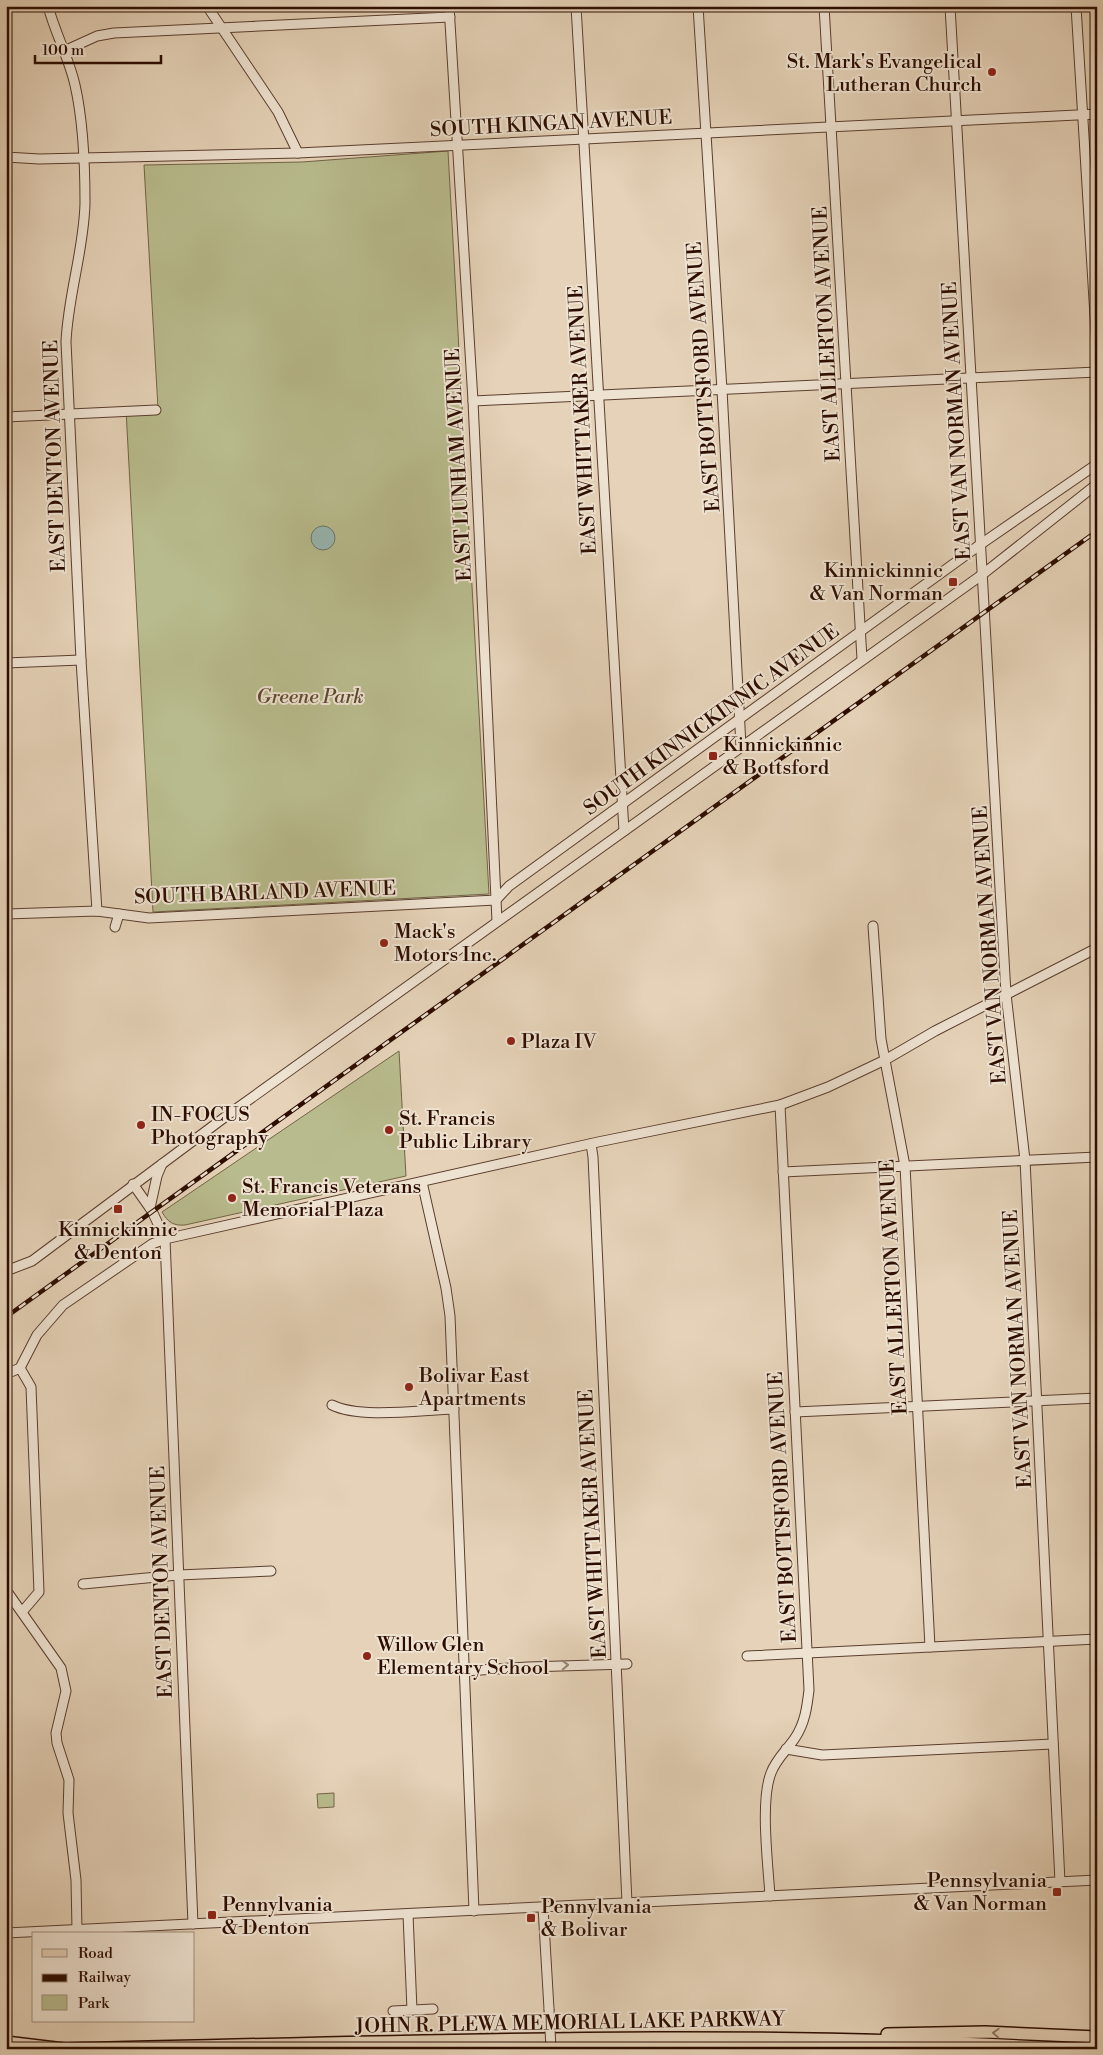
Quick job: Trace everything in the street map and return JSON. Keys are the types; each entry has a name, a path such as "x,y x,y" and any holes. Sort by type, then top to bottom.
{"main road":[{"path":"732,2037 985,2032 1097,2038"},
{"name":"JOHN R. PLEWA MEMORIAL LAKE PARKWAY","path":"68,2049 555,2038 732,2037 1006,2044 1073,2049"},
{"path":"6,2042 64,2049"}],"street":[{"name":"EAST DENTON AVENUE","path":"48,6 75,86 83,157 85,203 82,242 67,317 66,342 81,660 97,911"},
{"path":"207,6 278,112 298,153"},
{"name":"EAST LUNHAM AVENUE","path":"449,6 473,401 497,921"},
{"name":"EAST WHITTAKER AVENUE","path":"576,6 624,831"},
{"name":"EAST BOTTSFORD AVENUE","path":"698,6 722,390 741,746"},
{"name":"EAST ALLERTON AVENUE","path":"824,6 862,659"},
{"name":"EAST VAN NORMAN AVENUE","path":"950,6 1006,994 1025,1160 1060,1882"},
{"path":"1076,6 1097,349"},
{"path":"64,51 97,36 114,33 450,17"},
{"name":"SOUTH KINGAN AVENUE","path":"6,157 39,159 298,153 1097,114"},
{"path":"473,401 1097,372"},
{"path":"6,417 156,410"},
{"name":"SOUTH KINNICKINNIC AVENUE","path":"496,900 510,886 981,544 1097,464"},
{"name":"SOUTH KINNICKINNIC AVENUE","path":"6,1271 32,1261 133,1184 497,921 983,574 1097,484"},
{"path":"6,663 81,660"},
{"name":"SOUTH BARLAND AVENUE","path":"6,914 97,911 149,918 496,900"},
{"path":"115,927 119,914"},
{"name":"EAST ALLERTON AVENUE","path":"873,926 878,1013 905,1166 930,1647"},
{"path":"6,1374 20,1368 37,1335 63,1305 148,1246 165,1239 591,1144 780,1105 828,1087 885,1060 1006,994 1097,948"},
{"name":"EAST BOTTSFORD AVENUE","path":"770,1896 766,1796 770,1773 777,1760 796,1737 807,1710 809,1690 780,1105"},
{"name":"EAST WHITTAKER AVENUE","path":"591,1144 627,1903"},
{"path":"783,1172 1097,1157"},
{"path":"150,1208 157,1176 162,1164"},
{"path":"422,1182 449,1307 474,1910"},
{"path":"133,1184 150,1208 165,1239"},
{"name":"EAST DENTON AVENUE","path":"165,1239 193,1924"},
{"path":"20,1368 31,1387 39,1592 22,1612"},
{"path":"795,1412 1097,1398"},
{"path":"332,1405 342,1410 360,1413 454,1409"},
{"path":"84,1584 178,1575 271,1571"},
{"path":"6,1590 61,1668 65,1679 66,1690 56,1733 57,1743 68,1780 68,1813 76,1880 77,1930"},
{"path":"747,1656 1097,1639"},
{"path":"464,1671 627,1664"},
{"path":"786,1749 822,1755 1054,1744"},
{"path":"6,1933 1097,1880"},
{"path":"543,1907 551,2049"},
{"path":"408,1914 412,2010"},
{"path":"393,2011 433,2009"}],"green space":[{"name":"Greene Park","path":"448,151 489,894 153,912 126,410 158,408 144,165 302,162"},
{"path":"399,1051 406,1176 185,1225 174,1224 164,1215 162,1212"},
{"path":"334,1793 334,1807 318,1808 317,1794"}],"water":[{"path":"323,526 331,530 335,538 331,546 323,550 315,546 311,538 315,530"}],"railway":[{"path":"6,1317 1097,531"}],"place":[{"name":"St. Mark's Evangelical Lutheran Church","path":"992,72"},
{"name":"Kinnickinnic & Van Norman","path":"953,582"},
{"name":"Kinnickinnic & Bottsford","path":"713,756"},
{"name":"Mack's Motors Inc.","path":"384,943"},
{"name":"Plaza IV","path":"511,1041"},
{"name":"IN-FOCUS Photography","path":"141,1125"},
{"name":"St. Francis Public Library","path":"389,1130"},
{"name":"St. Francis Veterans Memorial Plaza","path":"232,1198"},
{"name":"Kinnickinnic & Denton","path":"118,1209"},
{"name":"Bolivar East Apartments","path":"409,1387"},
{"name":"Willow Glen Elementary School","path":"367,1656"},
{"name":"Pennsylvania & Van Norman","path":"1057,1892"},
{"name":"Pennylvania & Denton","path":"212,1915"},
{"name":"Pennylvania & Bolivar","path":"531,1918"}]}
